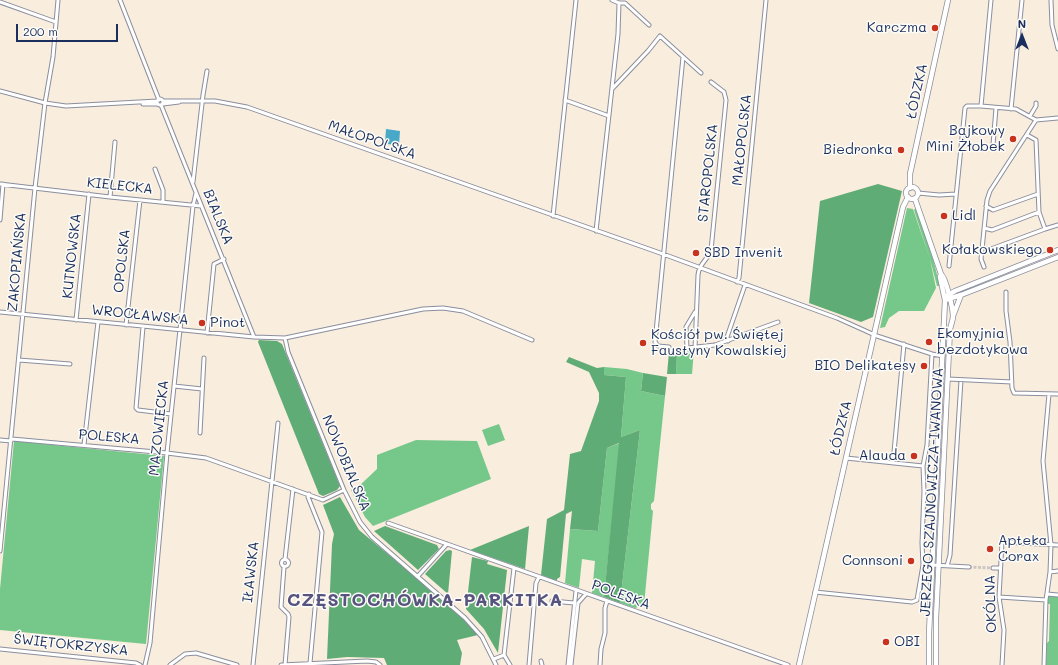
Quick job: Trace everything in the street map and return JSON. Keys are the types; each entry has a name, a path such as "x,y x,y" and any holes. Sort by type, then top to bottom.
{"main road":[{"name":"ŁÓDZKA","path":"910,188 910,174 948,0"},
{"path":"910,188 916,189 918,193 915,199 910,199 906,192 910,188"},
{"name":"ŁÓDZKA","path":"799,665 903,207 908,197"},
{"name":"JERZEGO SZAJNOWICZA-IWANOWA","path":"915,199 941,274 944,277 953,316 950,329 936,618 936,665"},
{"path":"948,298 1058,250"},
{"path":"948,298 961,295 1058,257"},
{"path":"953,316 961,295"},
{"name":"JERZEGO SZAJNOWICZA-IWANOWA","path":"929,665 932,565 945,313 948,298"}],"street":[{"name":"ZAKOPIAŃSKA","path":"0,551 35,188 45,103 53,57 58,0"},
{"name":"BIALSKA","path":"120,0 254,337"},
{"path":"553,216 576,0"},
{"path":"612,0 619,3 625,3 649,25"},
{"name":"MAŁOPOLSKA","path":"737,282 739,278 766,0"},
{"path":"981,106 991,0"},
{"path":"1011,109 1022,0"},
{"path":"1051,0 1052,26 1058,50"},
{"path":"0,2 56,22"},
{"path":"596,231 618,34 619,3"},
{"path":"612,89 660,36 701,72"},
{"path":"669,347 658,346 655,342 683,57"},
{"path":"193,184 206,71"},
{"name":"STAROPOLSKA","path":"699,268 710,254 711,250 726,100 724,92 711,82"},
{"name":"MAŁOPOLSKA","path":"0,92 45,103 74,106 202,100 221,101 247,107 663,254 837,318 874,334 932,354 943,356"},
{"path":"565,100 608,116"},
{"path":"1030,116 1036,106 1036,103"},
{"path":"949,266 967,106 1016,109 1036,120 1058,118"},
{"path":"994,147 996,108"},
{"path":"984,267 981,259 986,206 990,191 1036,120"},
{"path":"1027,135 1036,140 1039,212 1045,229"},
{"path":"110,197 116,142"},
{"path":"155,169 163,190 163,202"},
{"path":"0,220 2,184"},
{"name":"KIELECKA","path":"2,184 201,206"},
{"name":"MAZOWIECKA","path":"145,665 150,644 167,453 193,206 196,193"},
{"path":"918,193 939,195 956,194"},
{"name":"KUTNOWSKA","path":"76,320 89,194"},
{"path":"986,206 993,210 1038,194"},
{"name":"OPOLSKA","path":"126,325 140,200"},
{"path":"984,228 992,230 1039,212"},
{"path":"982,247 991,249 1058,225"},
{"path":"207,333 214,264 224,259"},
{"path":"695,348 695,311 699,268"},
{"path":"728,341 727,337 745,285"},
{"path":"1006,292 1006,311 1014,393 1058,394"},
{"name":"WROCŁAWSKA","path":"0,312 207,333 285,338 423,309 443,308 463,310 532,340"},
{"path":"695,311 686,327 686,347 688,349 715,345 778,322"},
{"path":"84,445 98,322"},
{"path":"143,327 136,408 138,410 171,414"},
{"name":"NOWOBIALSKA","path":"285,338 288,352 356,516 368,531 476,629 487,645 496,665"},
{"path":"893,463 904,344"},
{"name":"JERZEGO SZAJNOWICZA-IWANOWA","path":"815,592 912,602 916,600 923,565 923,466 927,445 932,354"},
{"path":"200,433 204,358"},
{"path":"19,360 70,364"},
{"path":"948,379 1012,382"},
{"path":"947,566 950,555 961,380"},
{"path":"174,386 202,389"},
{"path":"1044,665 1046,600 1050,572 1051,545 1043,461 1048,394"},
{"path":"272,481 278,423"},
{"name":"POLESKA","path":"0,440 84,445 206,458 323,500 344,490"},
{"path":"846,458 923,466"},
{"name":"IŁAWSKA","path":"253,665 272,481"},
{"path":"285,665 289,617 281,607 284,567 281,563 285,559 293,489"},
{"path":"309,494 308,497 322,532 310,663"},
{"name":"POLESKA","path":"388,523 788,665"},
{"name":"OKÓLNA","path":"1002,665 1004,627 999,597 1002,542 1051,545"},
{"path":"418,576 447,544"},
{"path":"1051,545 1058,545"},
{"path":"932,565 969,567"},
{"path":"510,665 504,655 514,568"},
{"path":"993,568 1000,568"},
{"path":"1050,572 1058,571"},
{"path":"530,665 536,583 539,577"},
{"path":"568,665 576,591"},
{"path":"571,665 578,603 586,594"},
{"path":"1047,594 1058,595"},
{"path":"999,597 1046,600"},
{"path":"552,601 574,603"},
{"path":"600,665 601,649 605,633 605,608 607,602"},
{"name":"ŚWIĘTOKRZYSKA","path":"0,649 136,663 140,665"},
{"path":"170,665 185,654 196,653 237,665"},
{"path":"494,659 504,655"},
{"path":"101,665 102,660"},
{"path":"281,665 367,661 376,662 380,665"}],"green space":[{"path":"878,184 902,191 873,317 861,322 809,303 820,201"},
{"path":"907,208 913,209 930,259 936,288 924,311 899,311 889,318 885,327 880,328"},
{"path":"916,208 932,255 940,286 937,286 914,210"},
{"path":"259,340 277,341 282,344 340,486 337,490 323,496 319,494 258,342"},
{"path":"677,349 694,350 692,374 676,374"},
{"path":"669,352 677,352 676,374 667,374"},
{"path":"569,357 597,368 604,367 604,375 626,377 621,437 640,430 620,603 604,597 619,443 607,448 598,531 570,529 572,511 566,514 560,577 557,581 541,575 547,519 564,510 570,454 581,451 599,401 599,393 589,372 566,362"},
{"path":"604,367 627,369 643,373 641,391 665,396 654,501 651,504 651,509 653,511 644,605 635,608 620,603 640,430 621,437 626,377 604,375"},
{"path":"643,373 667,377 665,396 641,391"},
{"path":"499,424 505,440 488,446 482,430"},
{"path":"416,440 477,441 491,479 373,526 365,517 351,490 358,487 377,469 377,455"},
{"path":"14,441 164,456 146,644 0,630 0,589"},
{"path":"620,443 604,597 592,593 595,561 582,559 579,588 565,583 570,529 598,531 607,448"},
{"path":"340,497 359,530 472,624 478,635 457,640 462,653 460,665 387,665 384,658 347,657 327,659 332,544 334,534 323,505"},
{"path":"385,526 437,545 439,549 418,570 374,531"},
{"path":"529,526 525,569 470,550"},
{"path":"446,551 452,551 448,594 425,574"},
{"path":"472,557 488,561 487,564 507,570 498,653 484,629 466,609"},
{"path":"1048,596 1058,596 1058,665 1046,665 1047,643 1049,641 1050,604 1048,604"}],"water":[{"path":"386,129 400,131 399,145 385,143"}],"tunnel":[{"path":"969,567 993,568"}],"place":[{"name":"Karczma","path":"935,28"},
{"name":"Bajkowy Mini Żłobek","path":"1013,139"},
{"name":"Biedronka","path":"901,150"},
{"name":"Lidl","path":"944,216"},
{"name":"Kołakowskiego","path":"1050,250"},
{"name":"SBD Invenit","path":"696,253"},
{"name":"Pinot","path":"202,323"},
{"name":"Ekomyjnia bezdotykowa","path":"929,342"},
{"name":"Kościół pw. Świętej Faustyny Kowalskiej","path":"643,343"},
{"name":"BIO Delikatesy","path":"924,366"},
{"name":"Alauda","path":"914,456"},
{"name":"Apteka Corax","path":"990,549"},
{"name":"Connsoni","path":"911,561"},
{"name":"OBI","path":"886,642"}],"district":[{"name":"CZĘSTOCHÓWKA-PARKITKA","path":"425,600"}]}
